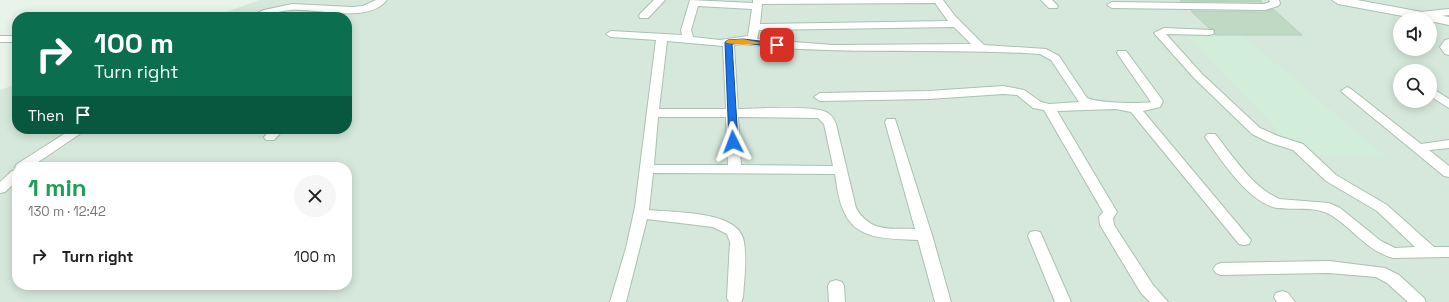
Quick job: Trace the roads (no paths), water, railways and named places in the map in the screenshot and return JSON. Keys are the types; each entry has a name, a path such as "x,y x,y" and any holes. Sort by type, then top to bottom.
{"street":[{"path":"265,12 273,0"},
{"path":"268,12 285,7 298,6 362,9 374,6 382,0"},
{"path":"644,16 660,0"},
{"path":"688,39 686,30 694,1 757,2 938,0 956,24 981,48"},
{"path":"1112,5 1265,7 1275,4 1274,0"},
{"path":"1338,0 1404,12"},
{"path":"743,41 753,38 757,2"},
{"path":"1437,13 1449,12"},
{"path":"1437,19 1449,21"},
{"path":"755,28 956,24"},
{"path":"1209,32 1164,31 1159,33 1198,76 1256,131 1273,140 1298,147 1331,178 1382,208 1431,253"},
{"path":"611,34 688,39 701,42 743,41 782,46 833,48 981,48 1034,50 1048,54 1055,58 1083,100 1094,105"},
{"path":"618,302 641,214 662,38"},
{"path":"0,39 12,39"},
{"path":"728,42 735,170"},
{"path":"1449,42 1445,47 1449,52"},
{"path":"820,97 895,96 1012,90 1020,92 1037,105 1048,108 1094,105 1132,107 1152,106 1156,104 1157,101 1122,53"},
{"path":"1347,91 1449,173"},
{"path":"1437,96 1449,104"},
{"path":"1132,107 1148,123 1244,240"},
{"path":"1048,108 1108,208 1110,212 1106,217 1107,225 1147,288 1160,302"},
{"path":"652,113 732,112 822,115 828,119 830,124 849,208 857,222 873,232 924,235"},
{"path":"891,122 942,302"},
{"path":"30,162 73,134"},
{"path":"1211,137 1255,190 1270,201 1278,203 1324,206 1345,217 1384,250 1401,253 1449,252"},
{"path":"1418,148 1449,144"},
{"path":"646,169 840,170"},
{"path":"0,189 12,178"},
{"path":"641,214 715,222 726,226 734,232 737,242 735,298"},
{"path":"1035,236 1063,302"},
{"path":"1221,269 1329,267 1379,272 1393,279 1418,302"},
{"path":"836,286 837,302"}]}
